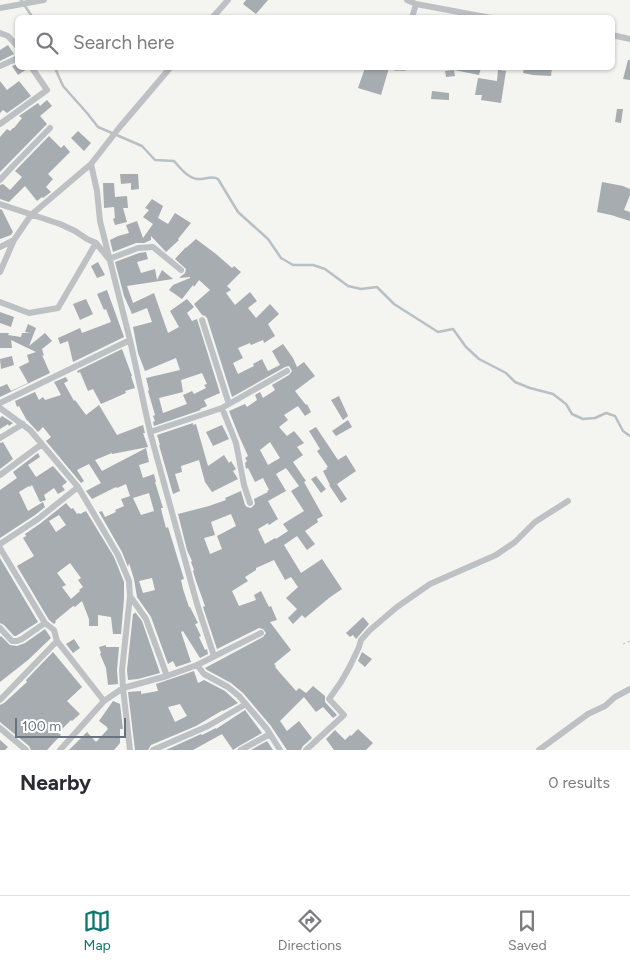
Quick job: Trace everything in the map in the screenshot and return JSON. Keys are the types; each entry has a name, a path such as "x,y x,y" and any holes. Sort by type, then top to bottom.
{"street":[{"path":"0,8 42,0"},
{"path":"215,15 228,0"},
{"path":"407,0 416,4 475,15"},
{"path":"413,15 416,4"},
{"path":"0,33 8,36 15,44"},
{"path":"615,36 630,39"},
{"path":"0,66 15,59"},
{"path":"0,124 47,90 33,70"},
{"path":"0,272 14,240 31,215 91,164 168,70"},
{"path":"0,180 50,128"},
{"path":"91,164 100,222 130,340 150,432 197,604 214,656"},
{"path":"0,204 60,224 96,243 109,259"},
{"path":"0,247 14,240"},
{"path":"0,302 29,314 58,308 96,243"},
{"path":"109,259 138,248 153,247 181,270"},
{"path":"202,320 236,443 244,485 250,503"},
{"path":"0,403 130,340"},
{"path":"150,432 226,406 287,371"},
{"path":"0,408 30,430 78,487 118,555 129,581 130,596 122,670 130,750"},
{"path":"0,438 23,424"},
{"path":"0,475 42,444"},
{"path":"78,487 45,514 0,546 45,623 54,630 57,641 104,701"},
{"path":"306,750 344,715 329,699 350,666 361,640 370,630 416,592 496,555 515,542 535,522 568,501"},
{"path":"130,596 146,619 167,676"},
{"path":"0,628 12,641 17,641 45,623"},
{"path":"60,750 104,701 123,688 167,676 197,665 261,633"},
{"path":"0,700 57,641"},
{"path":"197,665 204,674 228,687 246,704 280,750"},
{"path":"539,750 588,714 605,706 615,697 630,689"},
{"path":"154,750 208,726 246,704"},
{"path":"0,728 26,750"},
{"path":"241,750 270,734"}],"path":[{"path":"623,644 630,641"}],"building":[{"path":"246,0 268,0 256,14 243,4"},
{"path":"8,45 14,54 0,61 0,50"},
{"path":"628,60 630,60 630,80 623,79"},
{"path":"15,65 15,70 26,70 18,75 12,66"},
{"path":"364,70 388,70 381,95 358,88"},
{"path":"454,70 480,70 479,75"},
{"path":"454,70 455,76 446,77 445,71"},
{"path":"498,70 506,71 501,103 481,100 482,95 475,95 478,78 497,81"},
{"path":"524,70 552,70 551,76 523,73"},
{"path":"0,81 7,90 19,81 31,96 7,113 3,110 0,113"},
{"path":"432,91 449,93 449,100 431,99"},
{"path":"47,100 52,106 40,116 47,124 0,172 0,137 7,129 10,131 14,128 22,118 19,116 38,103 40,106"},
{"path":"617,109 623,109 621,123 615,122"},
{"path":"78,131 91,143 84,151 71,138"},
{"path":"49,136 61,148 64,145 70,152 48,174 53,179 46,187 51,192 37,201 25,186 9,202 0,199 0,185 3,184 10,190 22,177 15,171"},
{"path":"120,174 138,174 139,189 131,190 131,183 121,184"},
{"path":"602,182 630,189 630,195 624,210 630,212 630,221 597,212"},
{"path":"103,183 114,183 115,197 127,196 128,208 123,208 127,222 115,225 113,219 115,218 114,207 104,208"},
{"path":"152,199 163,206 158,218 168,224 175,213 191,223 179,240 166,252 151,236 151,240 144,243 136,243 113,252 110,240 129,233 126,225 137,221 143,238 153,224 143,217 149,210 145,208"},
{"path":"0,209 13,232 11,235 0,239"},
{"path":"196,239 232,268 234,266 241,272 227,286 231,290 226,293 235,305 250,292 257,301 248,308 256,318 270,304 279,314 268,324 275,336 264,343 263,340 238,348 243,358 233,363 238,374 254,366 253,364 262,359 268,371 280,365 272,351 283,344 297,367 304,362 315,376 295,391 307,404 311,412 305,416 298,406 284,415 288,420 279,427 287,436 294,431 304,443 297,447 303,455 293,462 306,481 304,482 323,516 317,519 318,522 305,531 315,544 307,550 297,536 284,545 301,573 322,559 342,589 305,618 302,615 293,624 288,618 297,609 286,598 298,587 291,577 285,580 274,560 256,568 256,570 245,577 248,581 232,591 239,606 256,600 254,595 261,591 269,607 271,606 277,620 270,622 291,650 274,664 275,667 296,691 299,688 306,693 313,686 325,696 325,702 337,715 333,718 323,707 316,712 304,697 280,721 287,731 299,721 312,738 301,750 287,750 271,726 243,693 231,683 205,668 263,637 266,633 263,629 259,628 217,649 203,607 205,606 193,571 192,561 187,550 178,514 226,500 225,498 241,491 245,505 251,508 255,504 254,499 268,492 269,490 263,478 255,482 248,468 246,469 245,463 247,461 245,458 248,456 229,411 245,404 247,407 257,400 255,395 260,392 263,398 275,390 272,385 289,375 292,371 289,366 285,367 232,397 207,318 202,315 194,304 210,290 199,280 182,299 169,290 173,285 190,278 179,278 185,273 186,269 175,259","holes":["270,442 280,458 268,465 260,450","286,468 299,486 291,491 304,511 283,524 288,531 265,544 258,529 278,519 268,501 286,491 276,474","231,514 236,526 217,536 222,549 210,554 204,538 215,535 211,522"]},
{"path":"146,252 148,259 137,262 141,273 155,269 157,280 162,270 173,279 127,286 133,303 154,293 168,333 179,327 170,311 187,299 194,307 187,313 192,321 197,319 220,393 204,400 207,406 201,410 154,426 153,416 155,415 146,378 180,370 176,358 145,371 138,353 133,327 152,322 147,308 132,314 124,296 115,262","holes":["202,373 207,384 204,385 206,388 194,394 192,391 183,395 187,404 163,413 159,398 183,392 181,380"]},
{"path":"98,262 105,275 97,278 91,266"},
{"path":"107,290 124,337 73,362 68,341 60,344 58,338 80,328 82,333 111,322 97,294"},
{"path":"86,299 93,314 80,320 73,304"},
{"path":"0,312 14,317 11,327 0,323"},
{"path":"28,324 36,328 29,346 45,333 52,341 42,349 44,356 42,355 50,373 0,397 0,387 7,384 11,391 28,383 19,367 29,362 27,355 36,352 11,340 12,348 0,348 0,333 9,333 8,335 21,337 22,333 30,333 25,332"},
{"path":"122,349 135,388 125,391 126,393 101,404 93,389 88,391 80,372 78,373 77,371"},
{"path":"12,356 14,365 1,369 0,359"},
{"path":"66,377 68,381 64,383 74,401 86,415 99,405 117,435 143,425 145,433 143,433 148,447 112,453 95,460 102,471 146,448 149,462 139,465 143,478 154,474 166,528 168,527 184,579 181,580 183,589 189,607 198,623 195,624 201,636 199,637 208,654 200,658 183,631 181,632 191,662 176,667 173,661 168,664 151,617 137,597 129,563 128,567 122,552 99,512 102,511 105,517 124,506 121,499 130,496 126,484 92,499 86,491 101,483 89,464 77,470 84,481 81,483 46,441 51,437 43,427 38,432 26,419 19,406 17,407 15,401 35,392 39,400 43,397 45,400 61,395 54,382","holes":["149,493 154,511 141,515 133,498","152,578 155,590 143,593 139,581"]},
{"path":"339,396 348,416 343,420 331,400"},
{"path":"2,416 13,423 0,429 0,418"},
{"path":"348,420 352,427 336,436 332,431"},
{"path":"193,423 193,425 196,424 208,466 224,455 236,469 233,471 238,479 212,492 205,482 199,460 181,466 182,472 175,474 180,491 173,494 157,435"},
{"path":"222,425 229,439 213,446 206,432"},
{"path":"316,427 338,460 346,455 356,471 337,484 347,499 341,503 329,485 323,471 328,467 317,451 320,449 309,431"},
{"path":"3,442 13,459 0,469 0,443"},
{"path":"38,453 40,457 28,465 36,477 53,466 67,482 62,486 65,490 58,494 54,488 44,495 46,500 40,502 32,485 19,492 28,511 43,502 45,507 0,538 0,490 17,478 13,472"},
{"path":"316,476 326,489 321,493 311,479"},
{"path":"66,503 77,514 86,511 114,557 124,582 121,634 113,634 111,617 98,615 98,626 89,626 89,619 82,601 75,607 73,606 54,624 49,620 17,566 34,556 23,538 26,536 25,534","holes":["59,515 66,525 56,532 49,521","70,563 81,578 78,580 83,587 71,599 62,587 66,585 57,573"]},
{"path":"0,558 38,622 16,636 0,623"},
{"path":"135,612 142,621 160,673 128,680 127,670 133,614"},
{"path":"363,617 369,624 356,639 353,635 350,637 346,633"},
{"path":"45,629 51,638 28,660 0,682 0,637 10,645 17,646 25,643"},
{"path":"74,639 80,648 73,653 66,644"},
{"path":"106,645 106,647 119,647 118,684 108,685 106,668 99,647"},
{"path":"53,652 82,687 67,701 80,714 58,733 61,735 47,750 31,750 29,746 0,722 0,705 27,682 26,680"},
{"path":"362,652 372,659 365,667 358,661"},
{"path":"194,671 198,683 204,680 225,691 238,703 196,726 151,745 148,750 135,750 128,692 141,691 141,694 158,691 156,684","holes":["180,704 187,716 175,722 168,707"]},
{"path":"113,701 120,704 123,729 120,729 120,743 114,750 69,750 87,732 96,742 108,729 99,721"},
{"path":"245,710 262,733 233,750 222,734 193,750 166,750 216,729"},
{"path":"358,729 373,743 366,750 334,750 326,739 335,730 345,740"},
{"path":"0,740 8,747 5,750 0,750"},
{"path":"267,741 273,750 251,750"}],"waterway":[{"path":"21,0 31,15"},
{"path":"56,70 63,86 98,127 142,146 155,160 174,161 190,177 200,179 213,177 218,179 238,212 268,239 281,258 293,265 313,265 325,269 348,286 361,289 377,287 394,304 438,332 453,329 466,347 479,359 506,373 515,382 553,394 566,404 572,414 583,419 595,418 606,413 615,416 623,431 630,436"}]}
